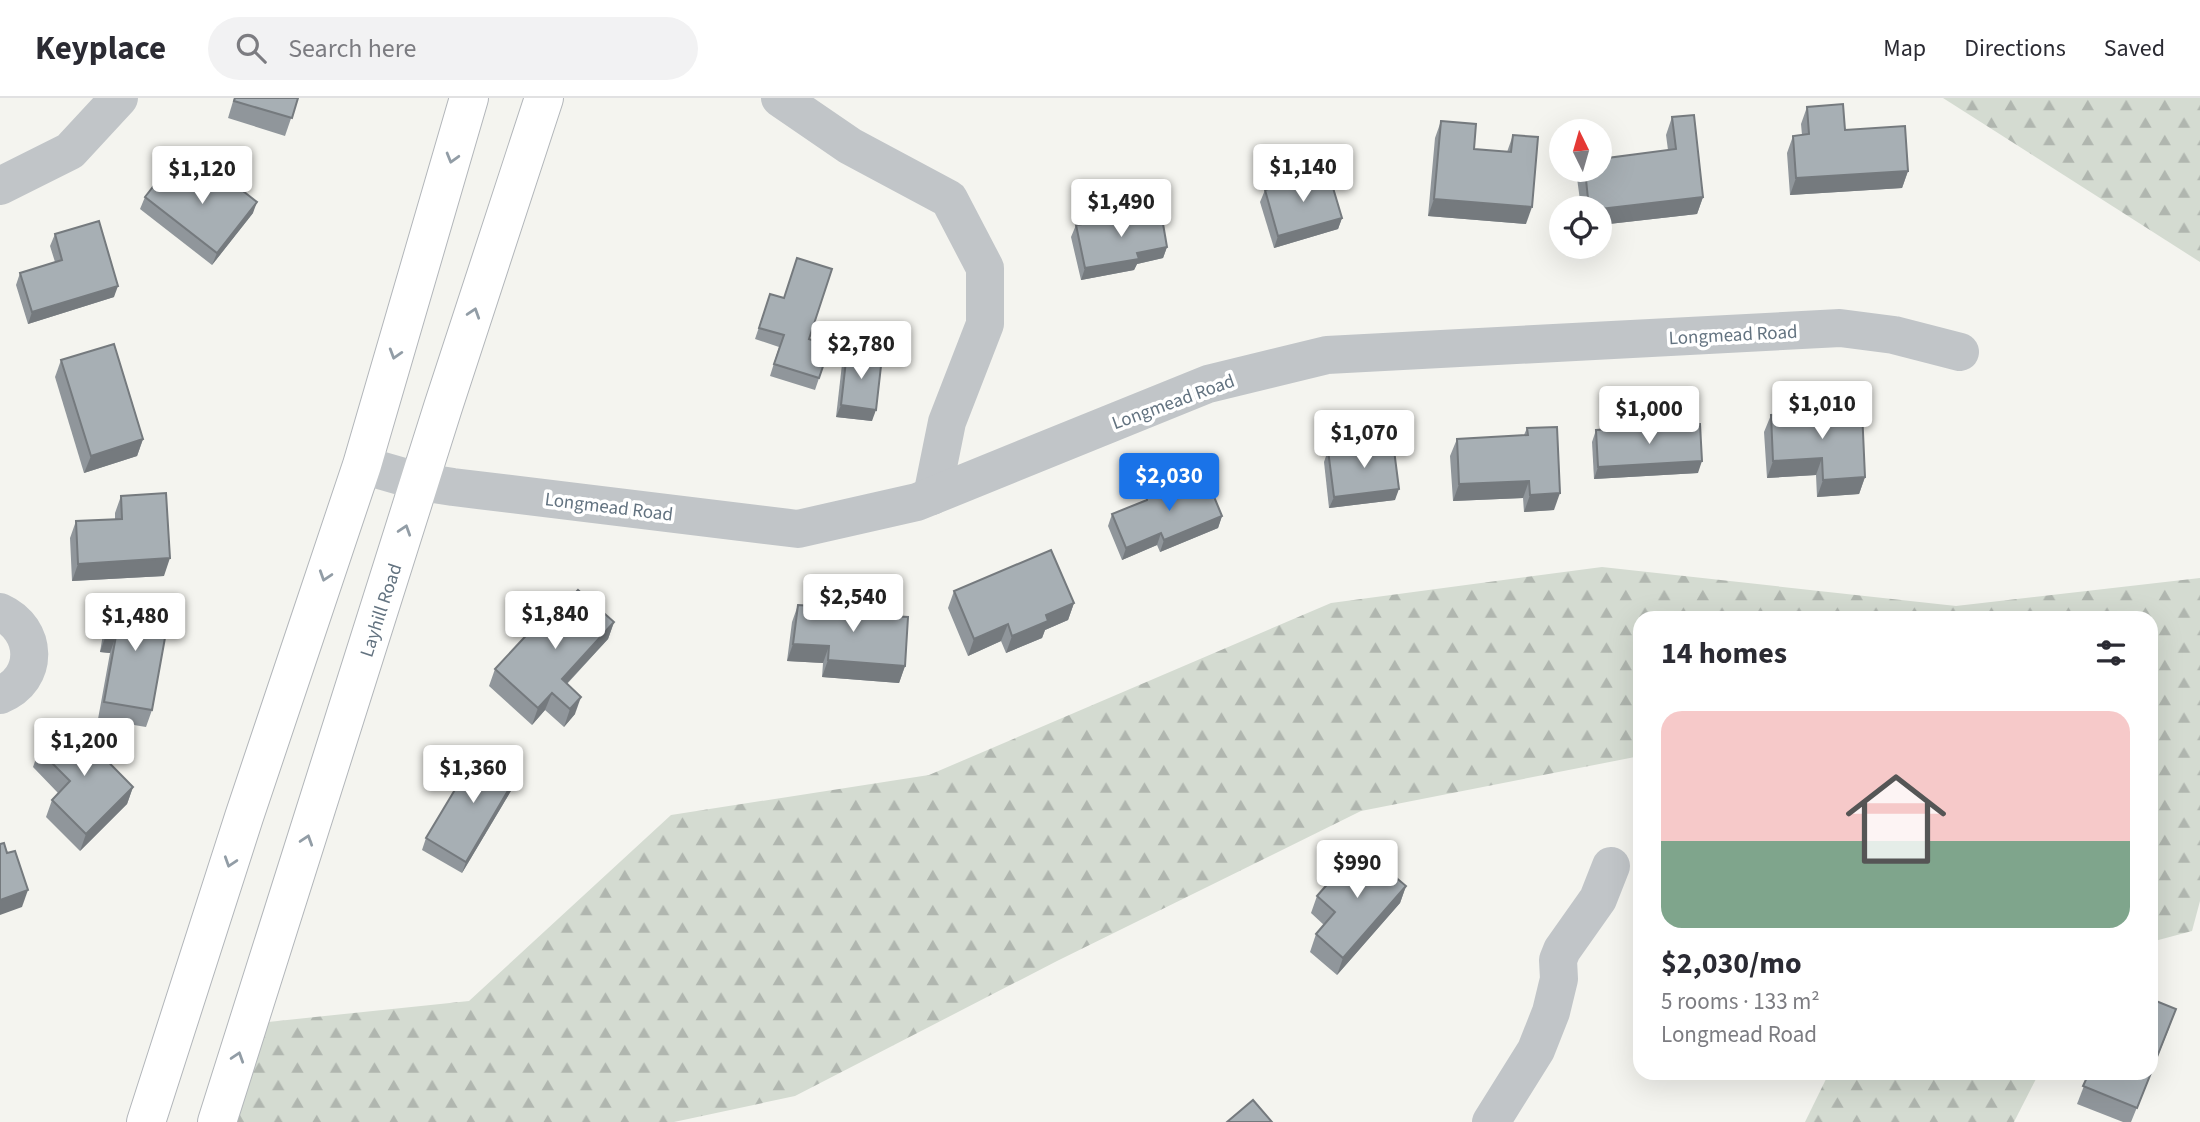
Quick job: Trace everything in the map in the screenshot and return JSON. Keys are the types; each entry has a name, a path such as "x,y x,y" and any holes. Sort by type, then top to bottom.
{"main road":[{"path":"146,1122 362,465 469,98"},
{"name":"Layhill Road","path":"217,1122 544,98"}],"street":[{"path":"0,186 69,151 119,98"},
{"path":"780,98 850,146 949,200 985,268 985,324 947,422 932,496"},
{"name":"Longmead Road","path":"362,465 421,482 798,529 917,502 1208,384 1327,355 1840,328 1894,335 1960,352"},
{"path":"0,612 10,616 20,626 27,639 30,654 27,669 19,682 0,695"},
{"path":"1491,1122 1536,1050 1551,1012 1559,979 1558,960 1562,950 1598,899 1611,866"}],"green space":[{"path":"1943,98 2200,98 2200,262"},
{"path":"1602,567 1956,606 2200,578 2200,901 2192,931 2158,940 2158,611 1633,611 1633,757 1361,811 1057,961 795,1096 674,1122 217,1122 248,1024 469,1001 671,815 929,775 1331,603"},
{"path":"1826,1080 2035,1080 2014,1122 1805,1122"}],"building":[{"path":"235,98 298,98 292,118 234,101"},
{"path":"1843,104 1845,130 1905,126 1908,171 1796,178 1793,136 1809,134 1807,107"},
{"path":"1694,115 1703,197 1612,208 1612,196 1588,196 1586,182 1612,182 1612,157 1676,149 1672,117"},
{"path":"1441,121 1476,124 1474,149 1511,152 1513,135 1538,137 1532,207 1434,199"},
{"path":"170,165 205,192 220,173 257,202 217,253 145,197"},
{"path":"1328,171 1342,218 1278,236 1265,190"},
{"path":"1161,212 1167,247 1137,253 1139,259 1085,268 1076,225"},
{"path":"99,221 118,286 32,312 20,273 62,260 55,234"},
{"path":"797,258 832,269 809,339 830,346 819,378 774,364 784,335 759,328 770,294 784,298"},
{"path":"114,344 143,439 91,456 61,360"},
{"path":"847,352 882,357 876,410 841,405"},
{"path":"1862,410 1865,477 1823,480 1822,458 1773,461 1771,415"},
{"path":"1700,424 1702,461 1598,467 1596,430"},
{"path":"1557,427 1560,493 1530,495 1529,481 1459,484 1457,439 1528,435 1527,428"},
{"path":"1393,442 1399,489 1334,497 1328,450"},
{"path":"1205,475 1222,516 1164,540 1161,533 1126,548 1112,514 1147,500 1147,497"},
{"path":"166,493 170,558 78,564 76,521 122,519 121,496"},
{"path":"1051,550 1074,603 1046,615 1048,621 1012,636 1008,624 974,639 954,591"},
{"path":"578,590 614,622 562,679 581,697 570,709 552,693 538,708 495,669 548,612 553,617"},
{"path":"112,599 170,610 152,710 104,702 116,636 106,635"},
{"path":"798,605 872,610 872,615 908,617 905,666 828,660 829,646 793,644"},
{"path":"68,721 133,787 86,834 52,800 70,781 39,750"},
{"path":"480,748 519,772 466,862 426,838"},
{"path":"4,843 7,853 15,851 28,890 0,900 0,844"},
{"path":"1360,847 1406,886 1343,958 1316,934 1335,912 1317,896"},
{"path":"2158,1002 2176,1009 2158,1054"},
{"path":"2086,1080 2148,1080 2137,1108 2083,1086"},
{"path":"1253,1100 1272,1122 1227,1122"}]}
